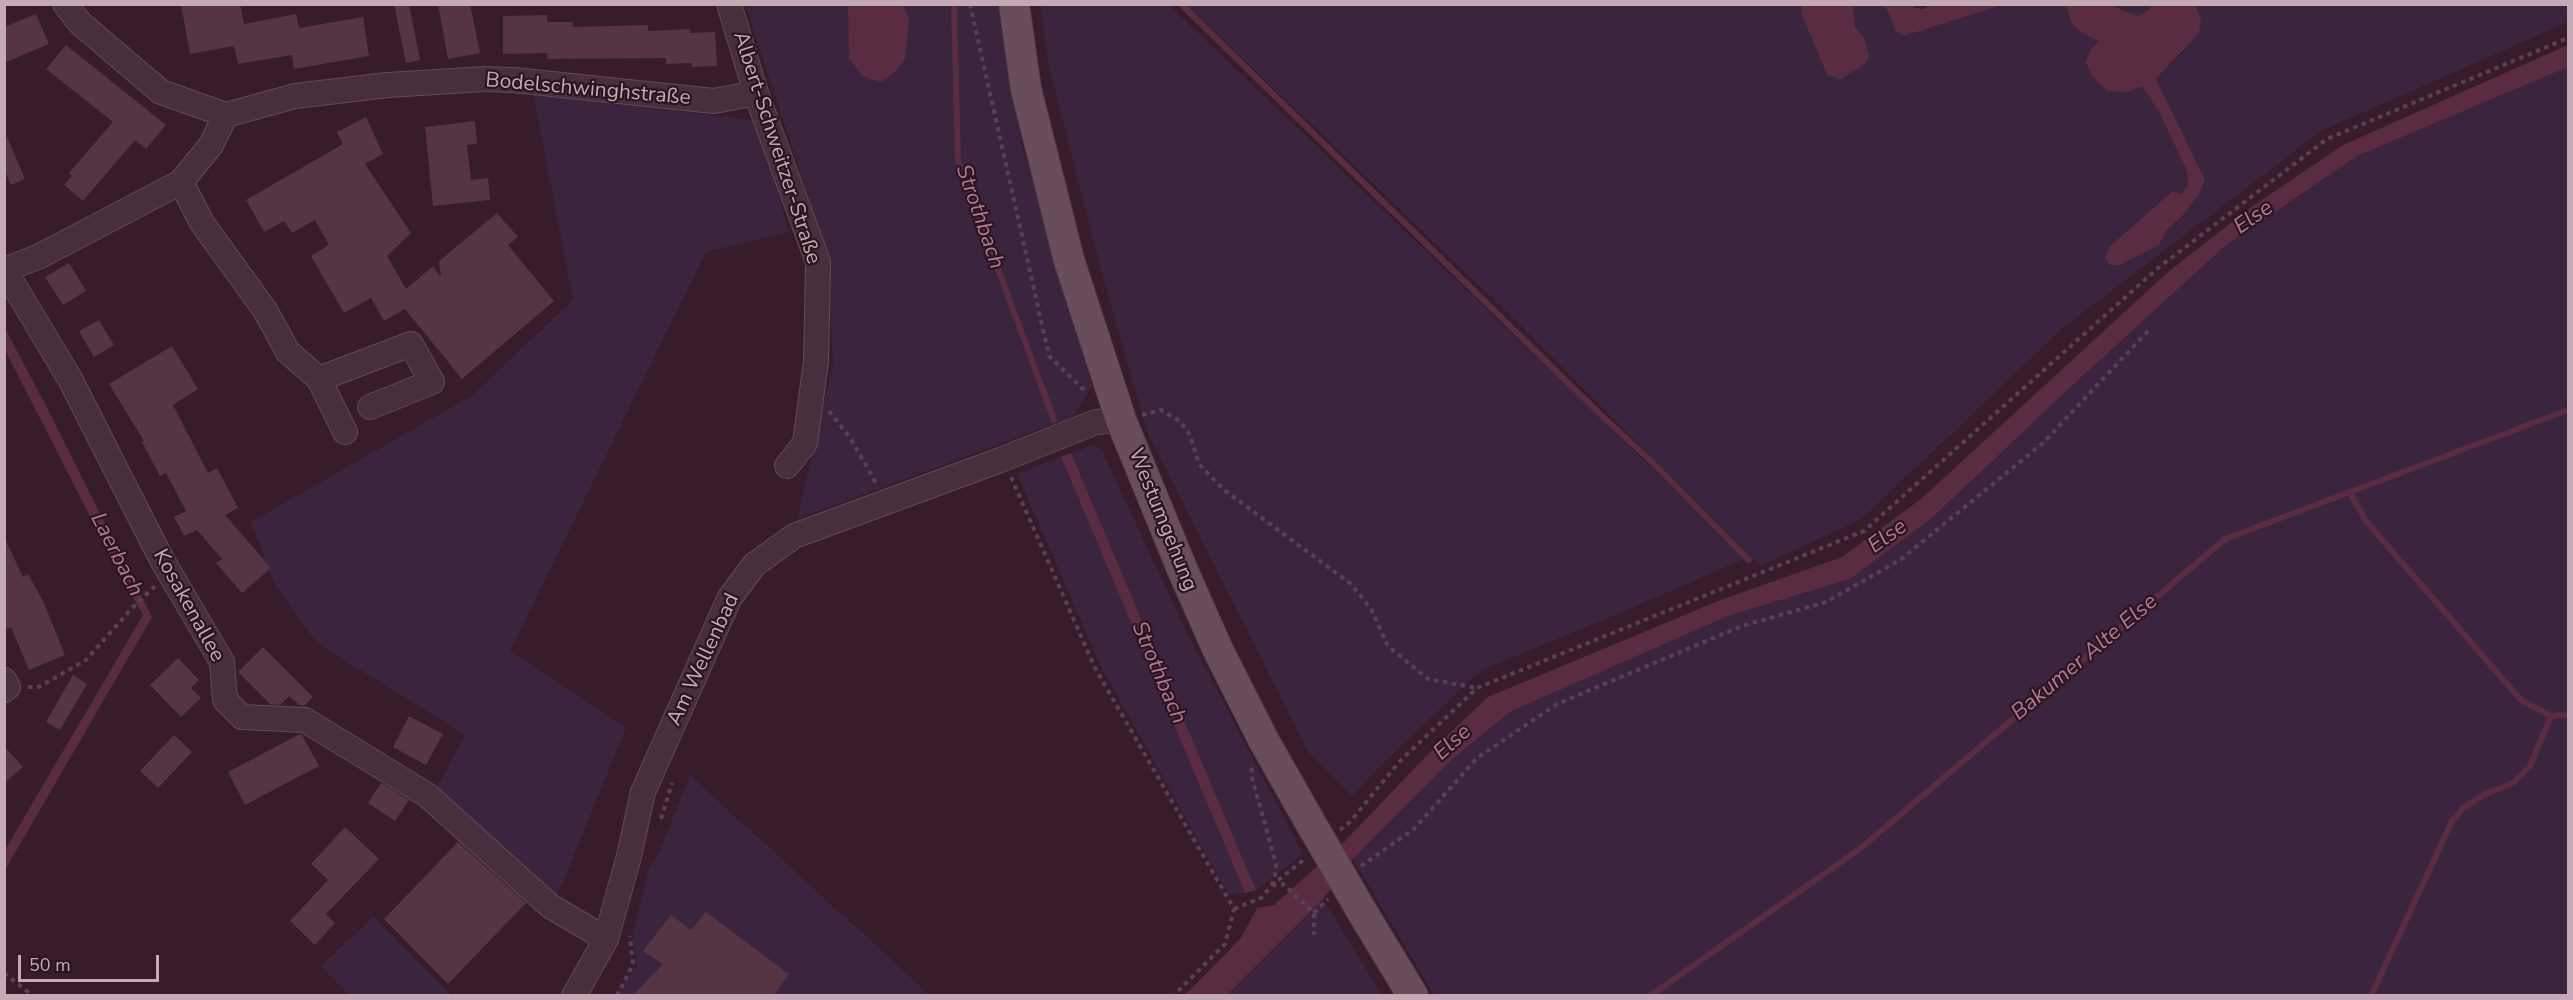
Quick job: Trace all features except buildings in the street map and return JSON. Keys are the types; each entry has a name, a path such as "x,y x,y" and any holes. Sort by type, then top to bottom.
{"main road":[{"name":"Westumgehung","path":"1014,4 1026,89 1109,421 1264,741 1322,829 1361,910 1413,996"}],"street":[{"path":"5,270 40,256 181,182 211,145 226,115 161,92 80,23 65,4"},
{"name":"Albert-Schweitzer-Straße","path":"729,4 756,93 818,262 816,362 806,443 787,466"},
{"name":"Bodelschwinghstraße","path":"226,115 295,96 388,85 485,79 714,101 756,93"},
{"path":"181,182 202,222 266,310 288,352 319,379 345,432"},
{"name":"Kosakenallee","path":"5,270 70,380 161,576 222,662 225,700 242,717 305,720 428,795 550,906 606,939"},
{"path":"319,379 411,344 432,382 370,407"},
{"name":"Am Wellenbad","path":"574,996 606,939 629,856 643,792 729,599 754,564 794,536 1109,421"}],"path":[{"path":"970,4 1049,356 1090,397 1109,421 1161,410 1180,420 1190,435 1199,464 1223,489 1351,584 1371,609 1388,646 1428,679 1478,688"},
{"path":"1322,829 1350,822 1399,762 1478,688 1864,531 2158,268 2327,139 2568,38"},
{"path":"1354,873 1414,829 1477,758 1557,704 1742,626 1826,602 1900,560 2043,442 2148,331"},
{"path":"812,389 851,439 886,502"},
{"path":"1003,459 1095,668 1234,909 1225,944 1173,996"},
{"path":"6,686 39,687 86,660 161,576"},
{"path":"1256,759 1251,774 1276,864 1272,885"},
{"path":"660,822 675,773"},
{"path":"1234,909 1261,898 1272,885 1309,856"},
{"path":"1272,885 1283,884 1313,912 1314,935"},
{"path":"1313,912 1330,897"},
{"path":"617,996 633,964 629,939 632,928"},
{"path":"4,973 33,996"}],"shaded area":[{"path":"2568,4 2568,22 2321,131 2064,327 1868,513 1851,524 1760,566 1519,324 1187,5 1802,5 1802,15 1827,75 1864,37 1855,28 1853,5 1883,5 1895,30 1904,36 2002,5 2066,5 2072,24 2099,41 2092,48 2142,86 2159,112 2187,171 2188,186 2181,194 2159,245 2166,231 2184,214 2199,194 2205,180 2156,79 2184,51 2201,20 2195,5"},
{"path":"745,5 848,5 848,25 909,19 903,5 997,5 1022,146 1092,386 1073,417 797,519 833,364 827,253"},
{"path":"1040,5 1169,5 1746,558 1482,670 1384,762 1352,796 1309,753 1148,434 1104,281 1049,67"},
{"path":"2110,5 2152,5 2149,10 2137,16"},
{"path":"2568,67 2568,995 1434,995 1353,859 1450,761 1511,712 1728,616 1850,579 1933,517 2225,246 2357,156"},
{"path":"533,93 758,121 789,232 706,252 510,651 626,728 557,897 435,791 465,735 317,643 275,585 251,522 473,395 573,300"},
{"path":"1093,445 1102,451 1187,633 1303,854 1256,890 1071,453"},
{"path":"1061,457 1245,893 1229,895 1101,667 1017,474"},
{"path":"690,775 930,995 613,996 637,966 632,937 649,869 658,855"},
{"path":"1323,899 1382,995 1227,996"},
{"path":"373,916 451,995 349,995 321,967"}],"water":[{"path":"848,5 903,5 909,19 905,59 897,70 881,82 863,76 849,59"},
{"path":"1802,5 1853,5 1855,28 1864,37 1869,57 1864,65 1841,79 1827,75 1802,15"},
{"path":"1883,5 1912,5 1915,8 1924,9 1929,5 2002,5 1904,36 1895,30"},
{"path":"2066,5 2110,5 2137,16 2149,10 2152,5 2195,5 2201,20 2199,33 2156,79 2205,180 2199,194 2184,214 2166,231 2159,245 2120,265 2110,265 2105,258 2109,247 2173,191 2181,194 2188,186 2187,171 2159,112 2142,86 2129,92 2107,91 2091,75 2086,61 2092,48 2099,41 2072,24"},
{"name":"Else","path":"2568,45 2568,67 2357,156 2225,246 1933,517 1850,579 1728,616 1510,712 1450,761 1353,859 1323,899 1227,995 1184,996 1241,938 1257,908 1274,905 1342,844 1433,749 1488,697 1718,601 1842,557 1921,499 2168,272 2250,208 2343,145"},
{"name":"Laerbach","path":"5,328 152,617 5,870 5,850 143,615 121,577 5,350"},
{"path":"1071,453 1256,890 1245,893 1061,457"}],"waterway":[{"name":"Strothbach","path":"954,4 958,161 1054,420"},
{"path":"1181,4 1603,417 1650,460 1749,560"},
{"name":"Bakumer Alte Else","path":"1650,996 1861,848 2225,539 2568,410"},
{"path":"2350,493 2366,521 2521,700 2551,716 2568,715"},
{"path":"2371,996 2452,821 2463,808 2484,795 2513,783 2530,766 2551,716"}]}
